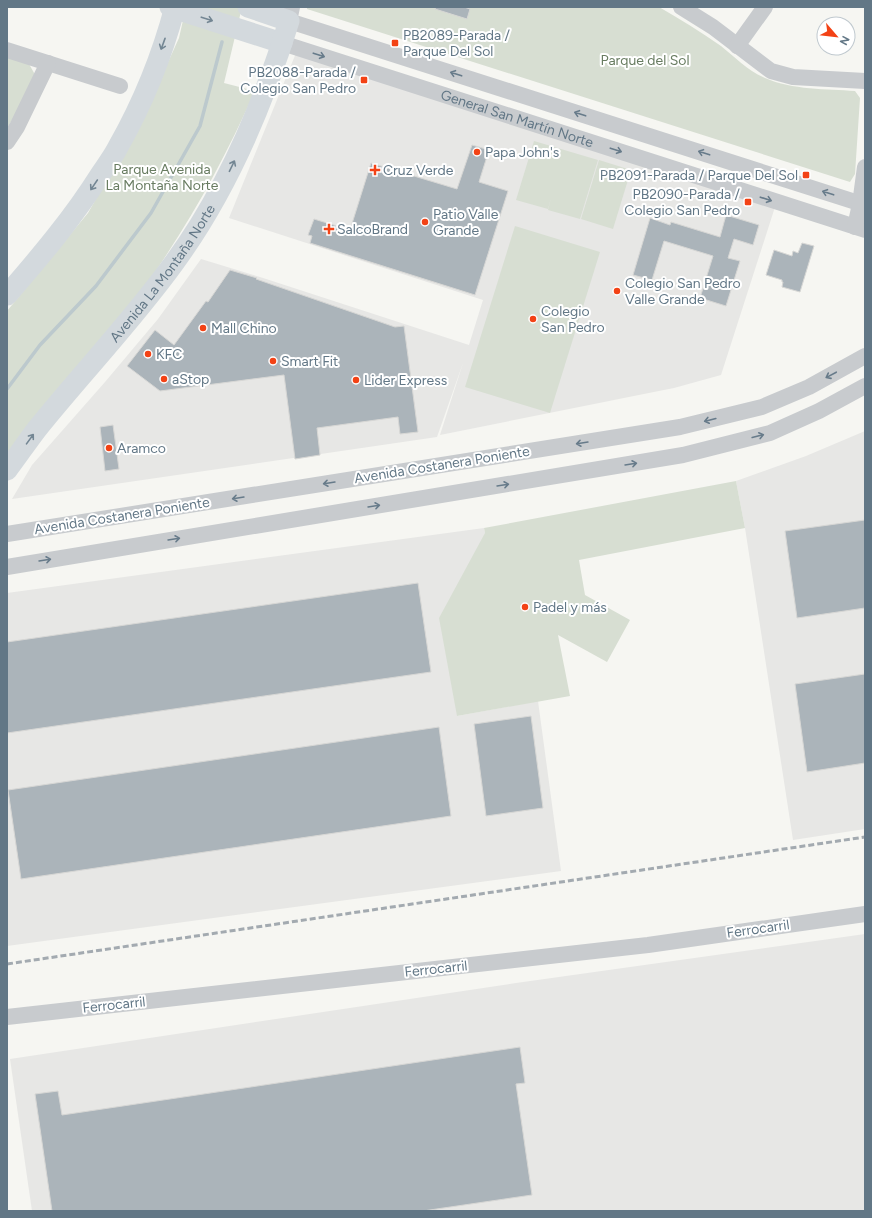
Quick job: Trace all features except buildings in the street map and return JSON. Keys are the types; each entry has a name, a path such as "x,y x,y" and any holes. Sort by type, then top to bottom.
{"main road":[{"name":"General San Martín Norte","path":"173,7 282,43"},
{"path":"7,295 54,240 93,188 118,149 152,77 167,33 173,7"},
{"name":"General San Martín Norte","path":"248,7 290,14"},
{"name":"Avenida La Montaña Norte","path":"7,470 37,430 145,301 187,244 240,150 258,109 282,43 290,14"}],"street":[{"path":"681,7 713,27 771,70 793,77 865,81"},
{"path":"737,46 765,7"},
{"name":"General San Martín Norte","path":"290,14 863,204"},
{"name":"General San Martín Norte","path":"282,43 860,229"},
{"path":"7,50 120,86"},
{"path":"7,142 17,127 48,63"},
{"path":"860,229 865,167"},
{"name":"Avenida Costanera Poniente","path":"7,534 680,427 762,407 809,386 865,356"},
{"name":"Avenida Costanera Poniente","path":"7,567 683,455 770,433 819,411 865,386"},
{"name":"Ferrocarril","path":"7,1017 648,945 865,914"}],"shaded area":[{"path":"296,53 775,207 721,375 674,388 440,435 463,363 437,437 12,499 32,465 158,319 201,259 469,345 483,300 229,218"},
{"path":"865,431 865,829 793,840 745,528 736,481 806,456"},
{"path":"484,528 485,533 457,716 538,701 561,871 7,946 7,593"},
{"path":"865,934 865,1211 32,1211 10,1059 516,983"}],"green space":[{"name":"Parque Avenida La Montaña Norte","path":"186,7 242,7 224,83 255,91 209,184 170,250 7,473 7,311 88,213 145,113 179,38"},
{"name":"Parque del Sol","path":"307,7 659,7 721,46 747,68 765,78 775,82 798,87 855,91 860,98 855,174 850,182 307,9"},
{"path":"7,57 29,64 38,80 7,128"},
{"path":"534,141 598,160 580,219 548,210 551,198 548,209 516,200"},
{"path":"599,160 631,170 613,229 581,219"},
{"name":"Colegio San Pedro","path":"515,226 600,252 550,413 465,387"},
{"name":"Padel y más","path":"736,481 745,528 579,560 585,595 630,620 607,662 558,635 570,696 457,716 439,618 485,533 484,528"}],"waterway":[{"path":"7,389 40,345 96,286 151,213 200,126 222,42"}],"railway":[{"path":"7,964 865,837"}],"place":[{"name":"PB2089-Parada / Parque Del Sol","path":"395,43"},
{"name":"PB2088-Parada / Colegio San Pedro","path":"364,80"},
{"name":"Papa John's","path":"477,152"},
{"name":"Cruz Verde","path":"375,170"},
{"name":"PB2091-Parada / Parque Del Sol","path":"806,175"},
{"name":"PB2090-Parada / Colegio San Pedro","path":"748,202"},
{"name":"Patio Valle Grande","path":"425,222"},
{"name":"SalcoBrand","path":"329,229"},
{"name":"Colegio San Pedro Valle Grande","path":"617,291"},
{"name":"Colegio San Pedro","path":"533,319"},
{"name":"Mall Chino","path":"203,328"},
{"name":"KFC","path":"148,354"},
{"name":"Smart Fit","path":"273,361"},
{"name":"aStop","path":"164,379"},
{"name":"Lider Express","path":"356,380"},
{"name":"Aramco","path":"109,448"},
{"name":"Padel y más","path":"525,607"}]}
